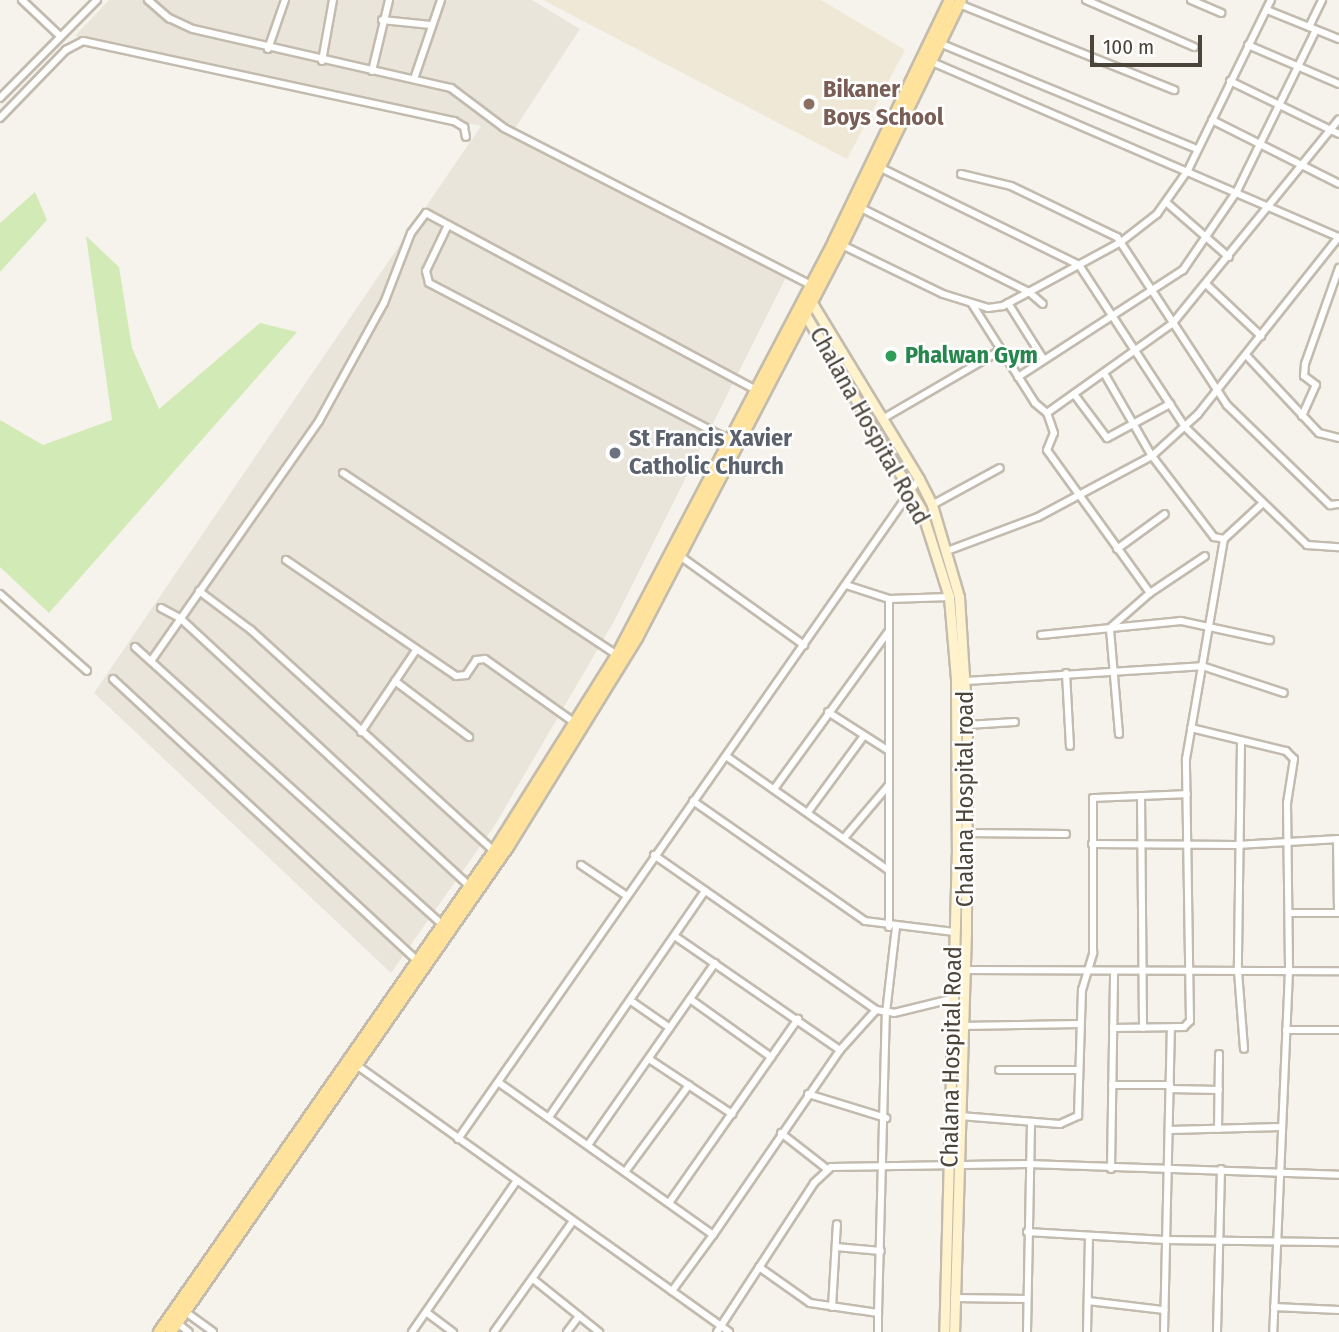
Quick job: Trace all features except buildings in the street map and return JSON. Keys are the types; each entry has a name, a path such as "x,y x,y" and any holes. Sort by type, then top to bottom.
{"main road":[{"path":"159,1332 172,1324 352,1062 527,818 637,638 957,1"},
{"path":"810,294 842,245 881,168 932,62 936,42"},
{"path":"352,1062 417,961 494,850 617,655 756,390 803,312"}],"street":[{"path":"22,0 60,36"},
{"path":"0,98 97,0"},
{"path":"148,0 180,25 268,49 451,89 513,133 810,294"},
{"path":"268,49 285,0"},
{"path":"321,61 333,0"},
{"path":"372,71 382,20 389,0"},
{"path":"414,79 430,25 442,0"},
{"path":"1086,0 1194,47"},
{"path":"1104,8 1108,0"},
{"path":"1191,0 1221,13"},
{"path":"842,245 972,304 988,308 1008,303 1121,242 1167,203 1188,170 1271,0"},
{"path":"1018,377 1111,316 1153,293 1183,271 1237,191 1298,69 1322,0"},
{"path":"957,1 1174,90"},
{"path":"1267,10 1339,39"},
{"path":"382,20 430,25"},
{"path":"0,118 66,50 83,41 445,119 464,127 466,137"},
{"path":"936,42 1197,149"},
{"path":"1248,45 1339,85"},
{"path":"932,62 1268,204 1339,237 1216,391 1185,427 1152,456 1018,526 947,551"},
{"path":"1230,81 1339,134"},
{"path":"1047,413 1172,324 1339,119"},
{"path":"1212,120 1339,184"},
{"path":"881,168 1079,265 1185,427 1307,545 1339,547"},
{"path":"961,174 1011,186 1111,232 1121,242 1216,391 1299,477 1330,505 1339,504"},
{"path":"1167,203 1229,257"},
{"path":"861,208 1029,292 1043,304"},
{"path":"151,661 336,394 384,303 411,233 426,213 756,390"},
{"path":"448,225 426,271 429,283 729,440"},
{"path":"1302,416 1315,385 1303,371 1339,268"},
{"path":"1206,285 1261,336"},
{"name":"Chalana Hospital road","path":"810,294 932,505 947,551 966,681 964,995 960,1116 953,1165 954,1332"},
{"path":"1008,303 1044,360"},
{"path":"972,304 1018,377 1047,413 1054,433 1047,450 1150,593"},
{"name":"Chalana Hospital Road","path":"803,312 911,492 927,523 954,597 956,678 953,1165 944,1332"},
{"path":"884,418 1001,350"},
{"path":"1246,355 1326,438 1339,438"},
{"path":"1104,373 1135,422 1152,456 1207,530 1224,539"},
{"path":"1074,394 1107,438 1170,404"},
{"path":"932,505 1000,468"},
{"path":"343,473 617,655"},
{"path":"458,1139 919,479"},
{"path":"1113,1028 1184,1027 1190,1021 1187,794 1191,728 1224,539 1263,503"},
{"path":"1117,549 1165,514"},
{"path":"680,556 804,645"},
{"path":"1110,628 1150,593 1205,556"},
{"path":"286,560 456,676 466,675 476,660 485,659 575,723"},
{"path":"846,585 888,599 954,597"},
{"path":"199,591 251,630 360,732 494,850"},
{"path":"0,594 87,671"},
{"path":"878,1332 885,1168 886,1013 892,927 888,870 888,599"},
{"path":"161,608 180,618 469,886"},
{"path":"1041,635 1181,621 1208,624 1270,640"},
{"path":"1110,628 1119,734"},
{"path":"774,789 888,632"},
{"path":"135,647 442,925"},
{"path":"360,732 416,650"},
{"path":"966,681 1114,669 1202,666 1284,692"},
{"path":"1066,673 1070,746"},
{"path":"113,679 417,961"},
{"path":"395,681 469,737"},
{"path":"828,712 888,751"},
{"path":"967,725 1015,722"},
{"path":"1191,728 1294,756 1287,803 1289,971 1273,1332"},
{"path":"808,812 863,737"},
{"path":"1241,742 1237,845 1238,971 1244,1049"},
{"path":"726,756 888,870"},
{"path":"844,838 889,785"},
{"path":"960,1116 1031,1122 1074,1121 1079,1107 1080,1024 1087,973 1093,953 1093,798 1187,794"},
{"path":"1141,796 1143,1028"},
{"path":"693,801 858,917 892,927 955,932"},
{"path":"966,833 1066,834"},
{"path":"1093,844 1237,845 1338,839 1339,913 1289,913"},
{"path":"654,855 876,1010 886,1013 964,995"},
{"path":"581,865 626,895"},
{"path":"548,1116 676,937 705,891"},
{"path":"676,937 839,1049"},
{"path":"588,1145 715,963"},
{"path":"964,970 1114,974 1339,971"},
{"path":"1111,1168 1114,974"},
{"path":"690,999 771,1058"},
{"path":"631,1001 670,1028"},
{"path":"672,1291 839,1049 876,1010"},
{"path":"669,1203 798,1019"},
{"path":"961,1026 1080,1024"},
{"path":"1164,1332 1171,1028"},
{"path":"1286,1030 1339,1030"},
{"path":"1218,1129 1219,1054"},
{"path":"649,1059 732,1114"},
{"path":"352,1062 516,1182 672,1291 719,1329 729,1332"},
{"path":"999,1070 1079,1070"},
{"path":"498,1082 713,1235"},
{"path":"625,1172 689,1085"},
{"path":"1112,1085 1219,1090"},
{"path":"808,1094 886,1118"},
{"path":"1027,1332 1028,1164 1031,1122"},
{"path":"1170,1130 1282,1127"},
{"path":"781,1132 826,1168 1028,1164 1339,1175"},
{"path":"719,1329 826,1168"},
{"path":"1217,1332 1221,1170"},
{"path":"412,1332 516,1182"},
{"path":"494,1332 573,1221"},
{"path":"832,1307 837,1224"},
{"path":"1027,1232 1165,1240 1339,1242"},
{"path":"1087,1332 1089,1236"},
{"path":"836,1247 881,1251"},
{"path":"759,1267 796,1296 832,1307 878,1313"},
{"path":"533,1279 599,1332"},
{"path":"954,1298 1027,1299"},
{"path":"1088,1301 1164,1310"},
{"path":"1274,1307 1339,1310"},
{"path":"181,1308 213,1332"},
{"path":"426,1312 453,1332"},
{"path":"566,1332 579,1316"},
{"path":"172,1324 190,1332"}],"shaded area":[{"path":"109,0 277,0 287,5 290,0 532,0 580,29 515,128 790,269 613,623 495,825 391,973 94,693 481,126 75,36"},
{"name":"Bikaner Boys School","path":"543,0 821,0 905,50 847,159"}],"green space":[{"path":"35,192 47,220 0,272 0,223"},
{"path":"86,236 119,267 132,348 159,409 260,323 297,332 49,613 0,567 0,420 43,445 112,420"}],"place":[{"name":"Bikaner Boys School","path":"809,104"},
{"name":"Phalwan Gym","path":"891,356"},
{"name":"St Francis Xavier Catholic Church","path":"615,453"}]}
